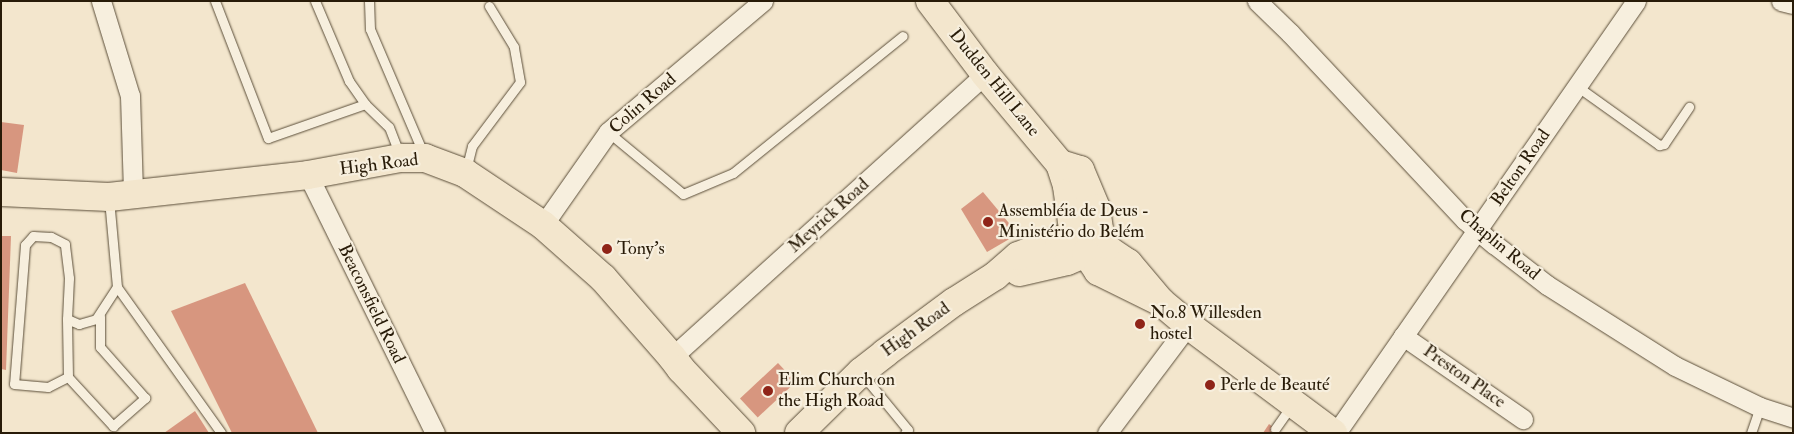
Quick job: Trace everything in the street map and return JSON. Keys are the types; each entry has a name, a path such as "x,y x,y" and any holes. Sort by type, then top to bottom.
{"main road":[{"name":"Dudden Hill Lane","path":"930,1 985,74 1060,164 1080,170 1096,208 1099,228 1086,252"},
{"name":"High Road","path":"1,192 121,196 308,175 413,158 465,173 543,224 603,278 672,357 680,369 741,433"},
{"name":"High Road","path":"799,433 861,372 954,302 995,276 1067,262 1086,252 1110,251 1128,263 1161,302 1188,325 1335,433"}],"street":[{"path":"101,1 130,96 121,196"},
{"name":"Colin Road","path":"543,224 608,132 763,1"},
{"name":"Chaplin Road","path":"1257,1 1465,220 1548,285 1675,366 1760,407 1793,418"},
{"name":"Belton Road","path":"1335,433 1578,87 1636,1"},
{"path":"1781,1 1793,4"},
{"name":"Meyrick Road","path":"672,357 985,74"},
{"name":"Beaconsfield Road","path":"308,175 435,433"},
{"path":"1107,433 1188,325"},
{"name":"Preston Place","path":"1403,336 1524,419"}],"lane":[{"path":"215,1 268,138 365,104"},
{"path":"315,1 349,81 365,104 390,127 413,158"},
{"path":"369,1 370,29 413,158"},
{"path":"465,173 472,146 520,82 514,47 489,6"},
{"path":"608,132 683,194 733,173 903,36"},
{"path":"1578,87 1660,145 1664,144 1689,107"},
{"path":"68,377 48,387 14,384 25,245 33,236 51,238 65,244 69,278 67,319 68,377 113,426 146,398 100,346 100,316 117,287 121,196"},
{"path":"117,287 221,433"},
{"path":"67,319 79,324 100,316"},
{"path":"861,372 908,430 905,433"},
{"path":"1275,428 1293,404"},
{"path":"1751,433 1760,407"}],"building":[{"path":"1,122 24,125 17,173 1,170"},
{"name":"Assembléia de Deus - Ministério do Belém","path":"983,192 1018,234 987,252 961,209"},
{"path":"1,236 11,236 6,370 1,369"},
{"path":"245,283 318,433 232,433 171,311"},
{"name":"Elim Church on the High Road","path":"778,363 796,382 758,417 740,398"},
{"path":"195,411 209,433 164,433"},
{"path":"1269,424 1281,433 1263,433"}],"place":[{"name":"Assembléia de Deus - Ministério do Belém","path":"988,222"},
{"name":"Tony's","path":"607,249"},
{"name":"No.8 Willesden hostel","path":"1140,324"},
{"name":"Perle de Beauté","path":"1210,385"},
{"name":"Elim Church on the High Road","path":"768,391"}]}
